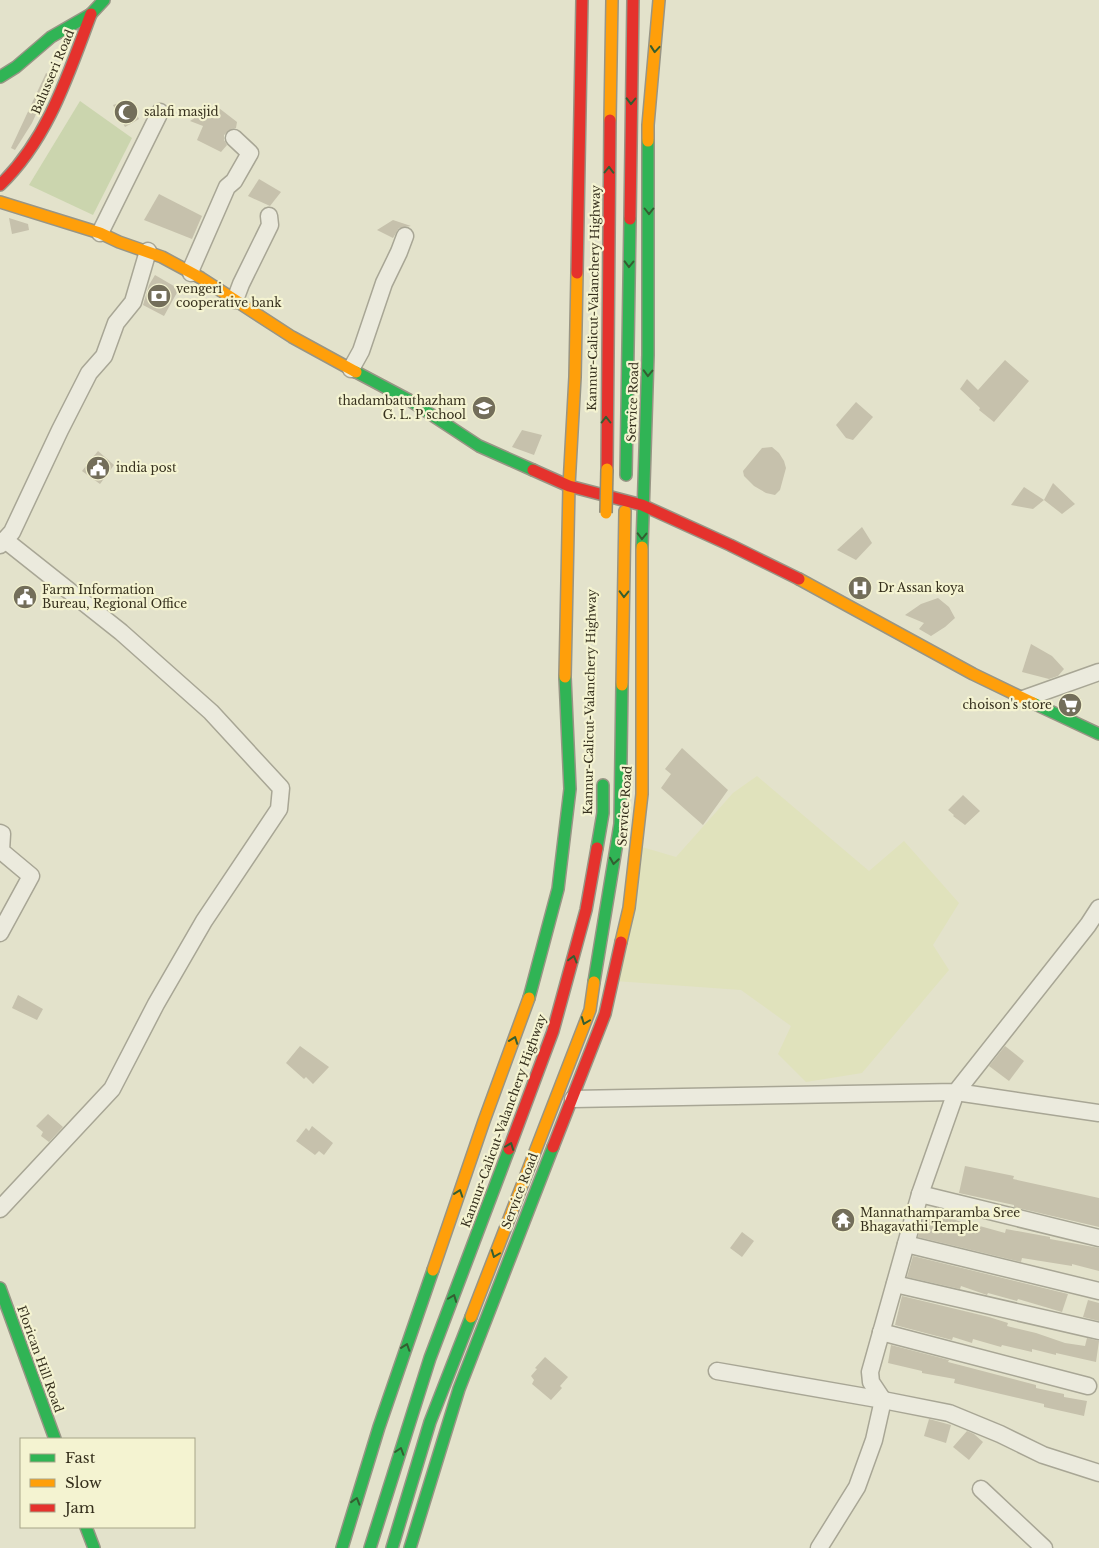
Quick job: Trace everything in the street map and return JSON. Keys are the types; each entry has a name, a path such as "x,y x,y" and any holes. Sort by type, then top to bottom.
{"main road":[{"path":"0,77 16,67 51,37 91,14 104,0"},
{"path":"342,1548 379,1427 484,1121 533,987 558,889 570,789 565,694 569,486 575,377 582,0"},
{"name":"Kannur-Calicut-Valanchery Highway","path":"606,518 612,0"},
{"path":"392,1548 430,1422 590,1010 620,824 633,0"},
{"name":"Service Road","path":"410,1548 459,1389 605,1014 630,898 642,794 641,572 648,355 648,125 659,0"},
{"name":"Balusseri Road","path":"0,185 7,180 27,156 57,105 91,14"},
{"path":"0,202 100,233 118,242 148,251 191,273 292,337 409,400 479,446 569,486 642,505 730,545 816,588 973,674 1099,734"},
{"name":"Kannur-Calicut-Valanchery Highway","path":"370,1548 430,1358 553,1030 586,910 603,813 604,773"},
{"name":"Florican Hill Road","path":"0,1288 55,1438"},
{"path":"86,1528 94,1548"}],"street":[{"path":"100,233 160,112"},
{"path":"191,273 227,186 234,181 250,153 234,138"},
{"path":"235,300 270,225 269,216"},
{"path":"352,370 361,351 384,283 400,252 404,236"},
{"path":"0,1210 112,1089 156,1004 204,922 279,809 281,788 211,712 121,632 3,543 12,532 89,373 104,356 116,323 133,302 148,251"},
{"path":"1023,699 1099,672"},
{"path":"0,833 2,834 1,851 31,876 0,933"},
{"path":"819,1548 857,1487 874,1440 883,1400 871,1382 870,1372 920,1194 956,1092 1088,925 1099,908"},
{"path":"573,1099 956,1092 1099,1113"},
{"path":"920,1194 1099,1238"},
{"path":"906,1244 1099,1291"},
{"path":"895,1284 1099,1331"},
{"path":"881,1332 1088,1386"},
{"path":"717,1371 950,1413 1043,1455 1099,1473"},
{"path":"981,1489 1044,1548"}],"green space":[{"path":"80,101 132,138 93,215 29,185"},
{"path":"757,776 869,871 904,841 959,903 933,945 949,970 862,1073 806,1082 778,1054 791,1026 741,990 615,981 642,847 676,857 733,793"}],"building":[{"path":"46,73 53,77 32,123 15,150 11,148"},
{"name":"salafi masjid","path":"129,100 139,119 125,127 113,105"},
{"path":"215,105 237,122 236,128 231,129 224,135 227,145 221,152 197,140 203,126 190,121"},
{"path":"259,179 281,192 270,206 248,196"},
{"path":"159,194 202,216 192,239 144,220"},
{"path":"9,218 28,224 29,230 12,234"},
{"path":"393,220 411,226 399,228 393,238 377,230"},
{"name":"vengeri cooperative bank","path":"155,275 179,289 164,316 143,305 149,285"},
{"path":"1005,360 1029,381 994,422 979,410 980,408 960,389 967,379 978,390"},
{"path":"856,402 873,417 853,440 846,438 836,425"},
{"path":"522,430 542,435 534,455 512,447"},
{"path":"772,447 779,453 786,468 780,490 775,495 766,493 754,486 744,476 743,471 762,448"},
{"name":"india post","path":"98,451 114,465 100,484 82,471"},
{"path":"1053,483 1075,504 1062,514 1044,500"},
{"path":"1024,487 1044,500 1033,509 1011,505"},
{"path":"862,527 872,543 856,560 837,550"},
{"path":"938,598 949,607 955,618 931,636 919,629 924,623 905,615 921,604"},
{"path":"1031,644 1052,656 1064,669 1058,676 1049,679 1022,672"},
{"path":"682,748 728,790 703,825 661,788 671,774 665,769"},
{"path":"963,795 980,811 965,825 948,810"},
{"path":"18,995 43,1009 37,1020 12,1008"},
{"path":"300,1046 329,1067 313,1084 306,1077 304,1079 286,1063"},
{"path":"1005,1046 1024,1061 1009,1081 989,1066"},
{"path":"48,1114 63,1127 49,1142 41,1136 43,1132 36,1126"},
{"path":"312,1126 333,1143 324,1155 319,1151 315,1155 296,1141 306,1128 309,1131"},
{"path":"965,1166 1014,1176 1013,1179 1099,1198 1099,1227 959,1193"},
{"path":"925,1212 944,1216 976,1227 976,1225 1005,1233 1006,1229 1099,1248 1099,1271 1072,1264 1072,1266 1022,1258 1021,1262 918,1237"},
{"path":"742,1232 754,1241 742,1257 730,1248"},
{"path":"913,1256 1068,1294 1062,1312 1018,1299 1017,1301 988,1293 987,1295 961,1286 960,1289 907,1277"},
{"path":"902,1296 989,1317 1008,1323 1007,1326 1065,1343 1085,1346 1087,1338 1099,1341 1096,1362 1032,1349 1032,1352 1002,1345 1001,1347 973,1339 972,1343 953,1337 952,1340 895,1325"},
{"path":"1088,1300 1099,1303 1099,1321 1083,1317"},
{"path":"891,1345 1036,1385 1036,1388 1064,1394 1064,1397 1087,1401 1084,1416 1044,1407 1044,1404 954,1383 955,1379 922,1373 922,1371 888,1363"},
{"path":"545,1357 568,1377 560,1386 562,1388 551,1400 532,1384 534,1380 531,1376 537,1369 535,1368"},
{"path":"929,1419 951,1425 946,1443 924,1436"},
{"path":"967,1431 983,1442 969,1460 953,1447"}],"traffic: fast":[{"path":"0,77 16,67 51,37 91,14 104,0"},
{"path":"642,547 648,355 648,141"},
{"path":"626,475 630,219"},
{"path":"356,372 409,400 479,446 533,470"},
{"path":"529,998 558,889 570,789 565,677"},
{"path":"594,982 620,824 622,685"},
{"path":"1033,703 1099,734"},
{"path":"597,848 603,813 603,785"},
{"path":"410,1548 459,1389 553,1147"},
{"path":"370,1548 430,1358 509,1149"},
{"path":"342,1548 379,1427 433,1270"},
{"path":"0,1288 55,1438"},
{"path":"392,1548 430,1422 471,1317"},
{"path":"86,1528 94,1548"}],"traffic: slow":[{"path":"610,120 612,0"},
{"path":"648,141 659,0"},
{"path":"0,202 100,233 119,242 162,257 201,278 292,337 356,372"},
{"path":"565,677 569,486 575,377 577,273"},
{"path":"606,513 607,469"},
{"path":"622,685 625,511"},
{"path":"621,942 629,908 642,794 642,547"},
{"path":"799,579 973,674 1033,703"},
{"path":"471,1317 590,1010 594,982"},
{"path":"433,1270 529,998"}],"traffic: jam":[{"path":"577,273 582,0"},
{"path":"630,219 633,0"},
{"path":"0,185 17,167 44,127 65,83 91,14"},
{"path":"607,469 610,120"},
{"path":"533,470 569,486 642,505 799,579"},
{"path":"509,1149 553,1031 586,910 597,848"},
{"path":"553,1147 605,1014 621,942"}],"place":[{"name":"salafi masjid","path":"126,112"},
{"name":"vengeri cooperative bank","path":"159,296"},
{"name":"thadambatuthazham G. L. P school","path":"484,408"},
{"name":"india post","path":"98,468"},
{"name":"Dr Assan koya","path":"860,588"},
{"name":"Farm Information Bureau, Regional Office","path":"25,597"},
{"name":"choison's store","path":"1070,705"},
{"name":"Mannathamparamba Sree Bhagavathi Temple","path":"843,1220"}]}
